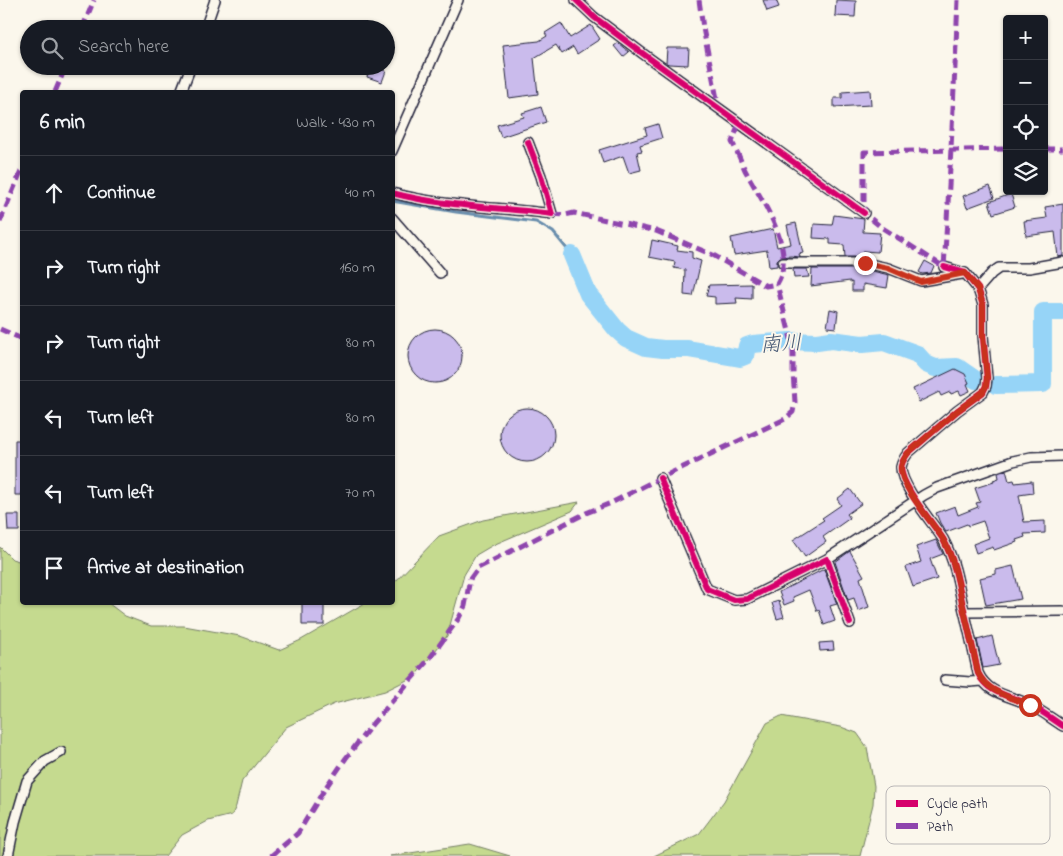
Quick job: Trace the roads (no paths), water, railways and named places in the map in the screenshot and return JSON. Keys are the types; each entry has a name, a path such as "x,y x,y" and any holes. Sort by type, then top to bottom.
{"street":[{"path":"208,20 215,0"},
{"path":"395,144 458,0"},
{"path":"576,0 594,17 635,48 864,213"},
{"path":"182,90 188,75"},
{"path":"395,194 493,209 552,214 541,176 528,142"},
{"path":"395,221 440,273"},
{"path":"978,289 999,268 1029,268 1063,262"},
{"path":"783,263 865,263 888,268 921,282 965,273"},
{"path":"944,267 965,273 978,289 983,305 986,386 983,392 957,411 908,453 903,460 901,468 903,478 950,553 978,673 982,681 995,692 1030,705 1063,726"},
{"path":"660,478 707,589 734,600 747,598 827,559 937,488 1013,461 1031,457 1063,456"},
{"path":"827,559 850,623"},
{"path":"964,612 1063,611"},
{"path":"945,680 982,681"},
{"path":"8,856 15,822 27,781 45,761 60,752"}],"waterway":[{"path":"395,202 456,212 536,222 553,232 572,255"},
{"name":"南川","path":"572,255 588,294 617,330 626,338 646,347 688,349 740,358 745,356 747,346 753,344 831,340 862,344 884,342 917,354 926,364 935,368 957,367 976,380"},
{"name":"南川","path":"996,385 1043,384 1043,312 1063,312"}]}
